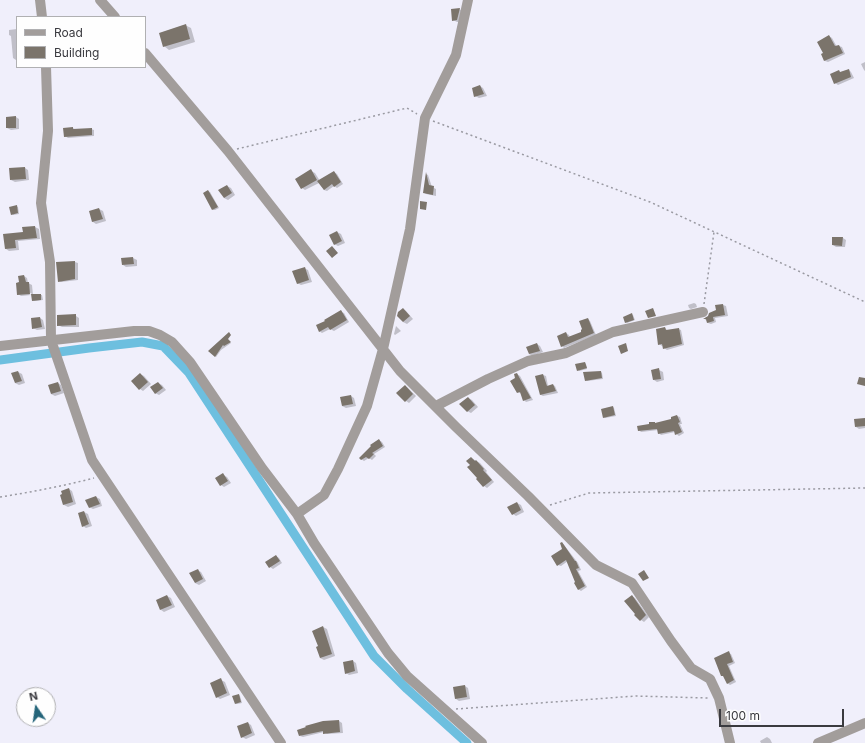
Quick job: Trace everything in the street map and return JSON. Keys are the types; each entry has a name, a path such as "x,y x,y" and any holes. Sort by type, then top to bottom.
{"street":[{"path":"40,0 42,16"},
{"path":"100,0 114,16"},
{"path":"297,514 324,495 338,469 367,406 410,229 425,118 456,55 468,0"},
{"path":"146,54 228,151 400,371 596,565 632,583 670,641 691,668 710,679 719,698 730,743"},
{"path":"46,68 48,131 42,203 50,262 51,340 92,460 281,743"},
{"path":"436,406 488,379 528,361 566,353 614,332 703,312"},
{"path":"0,346 134,331 149,331 172,342 190,362 262,468 297,514 314,543 388,653 407,676 482,743"},
{"path":"818,743 865,723"}],"path":[{"path":"228,151 407,108 425,118 650,202 865,302"},
{"path":"703,312 714,232"},
{"path":"0,497 70,484 102,476"},
{"path":"541,509 589,493 865,488"},
{"path":"445,710 636,696 719,698"}],"building":[{"path":"460,8 457,20 452,21 451,9"},
{"path":"186,24 190,39 163,47 159,33"},
{"path":"829,35 835,46 839,45 843,53 824,61 821,54 823,53 817,42"},
{"path":"849,69 851,77 834,84 830,74 839,70 840,72"},
{"path":"480,85 484,94 474,97 472,88"},
{"path":"16,116 16,128 6,128 6,117"},
{"path":"73,127 73,129 92,128 92,135 64,137 63,128"},
{"path":"25,167 26,179 10,180 9,168"},
{"path":"311,169 317,180 301,189 295,179"},
{"path":"334,171 341,182 334,187 332,184 324,190 317,181"},
{"path":"426,172 429,185 434,186 433,195 423,193"},
{"path":"227,185 232,193 224,198 218,190"},
{"path":"208,190 218,207 212,210 203,193"},
{"path":"420,201 427,202 426,210 420,209"},
{"path":"17,205 18,213 11,215 9,207"},
{"path":"99,208 103,219 92,222 89,211"},
{"path":"35,226 37,238 15,240 16,248 5,249 3,234 23,232 22,227"},
{"path":"337,231 342,241 334,245 329,235"},
{"path":"832,237 843,237 842,246 832,245"},
{"path":"332,246 338,253 332,258 326,251"},
{"path":"133,257 134,264 122,265 121,258"},
{"path":"75,261 75,279 58,282 56,262"},
{"path":"305,267 309,280 297,284 292,271"},
{"path":"24,275 26,282 29,282 30,294 17,295 16,283 19,282 18,276"},
{"path":"31,294 41,294 41,300 32,301"},
{"path":"723,304 725,315 713,317 714,321 707,323 706,319 703,319 708,316 709,313 716,310 715,305"},
{"path":"403,308 410,316 403,322 397,316 398,312"},
{"path":"653,308 656,316 648,318 645,311"},
{"path":"341,310 347,320 330,330 328,327 319,332 316,325 325,321 324,320"},
{"path":"632,313 634,320 625,323 623,317"},
{"path":"76,314 76,325 57,326 57,315"},
{"path":"40,317 42,327 32,329 31,318"},
{"path":"588,318 594,333 561,347 557,336 566,332 568,337 581,332 582,329 579,321"},
{"path":"665,327 666,330 679,328 682,344 663,349 662,344 658,345 656,329"},
{"path":"229,332 231,335 228,339 231,342 224,346 223,345 215,357 208,351"},
{"path":"537,343 540,351 529,354 526,347"},
{"path":"626,343 628,351 621,354 618,346"},
{"path":"585,362 587,368 577,371 575,364"},
{"path":"659,368 661,379 653,380 651,370"},
{"path":"18,371 22,381 15,383 11,373"},
{"path":"601,371 602,378 585,381 583,372"},
{"path":"140,373 148,382 139,390 131,381"},
{"path":"517,373 531,398 523,401 520,392 517,393 510,381 515,378 514,374"},
{"path":"543,374 547,386 553,384 556,391 540,395 535,376"},
{"path":"859,377 865,378 865,386 857,384"},
{"path":"58,382 61,391 51,394 48,385"},
{"path":"158,382 163,388 155,394 150,387"},
{"path":"405,385 413,394 405,402 396,393"},
{"path":"351,395 353,404 342,406 340,397"},
{"path":"468,397 475,405 467,412 459,404"},
{"path":"613,406 615,415 603,418 601,409"},
{"path":"677,415 680,422 678,423 682,432 675,435 674,431 658,434 657,429 638,431 637,426 649,424 649,422 655,423 671,419 671,417"},
{"path":"865,418 865,426 855,427 854,419"},
{"path":"379,439 383,446 372,453 374,454 369,459 366,457 361,460 359,458 371,446 370,445"},
{"path":"471,457 475,461 476,460 492,480 483,487 467,467 470,465 466,461"},
{"path":"223,473 228,481 220,486 215,478"},
{"path":"69,488 73,502 63,505 60,495 62,494 61,491"},
{"path":"96,496 100,504 89,508 85,500"},
{"path":"517,502 521,510 512,515 507,507"},
{"path":"84,511 89,524 82,527 78,513"},
{"path":"562,542 576,561 579,568 576,569 585,586 578,590 566,560 557,566 551,556 562,549 560,543"},
{"path":"276,555 280,561 269,568 265,562"},
{"path":"198,569 203,579 195,583 189,573"},
{"path":"644,570 649,578 643,581 638,574"},
{"path":"167,595 172,605 160,610 156,600"},
{"path":"632,595 646,615 640,621 624,601"},
{"path":"323,626 332,654 320,658 316,647 318,646 312,631"},
{"path":"729,651 733,662 727,664 734,680 727,684 723,676 721,676 714,658"},
{"path":"353,660 355,671 345,674 343,662"},
{"path":"221,678 227,693 216,698 210,683"},
{"path":"465,685 467,697 455,699 453,687"},
{"path":"239,694 241,702 235,704 232,696"},
{"path":"339,720 340,732 323,734 323,731 299,736 297,730 323,721"},
{"path":"248,722 252,733 241,738 237,726"}],"waterway":[{"path":"0,360 142,342 163,346 189,373 374,656 407,689 467,743"}]}
